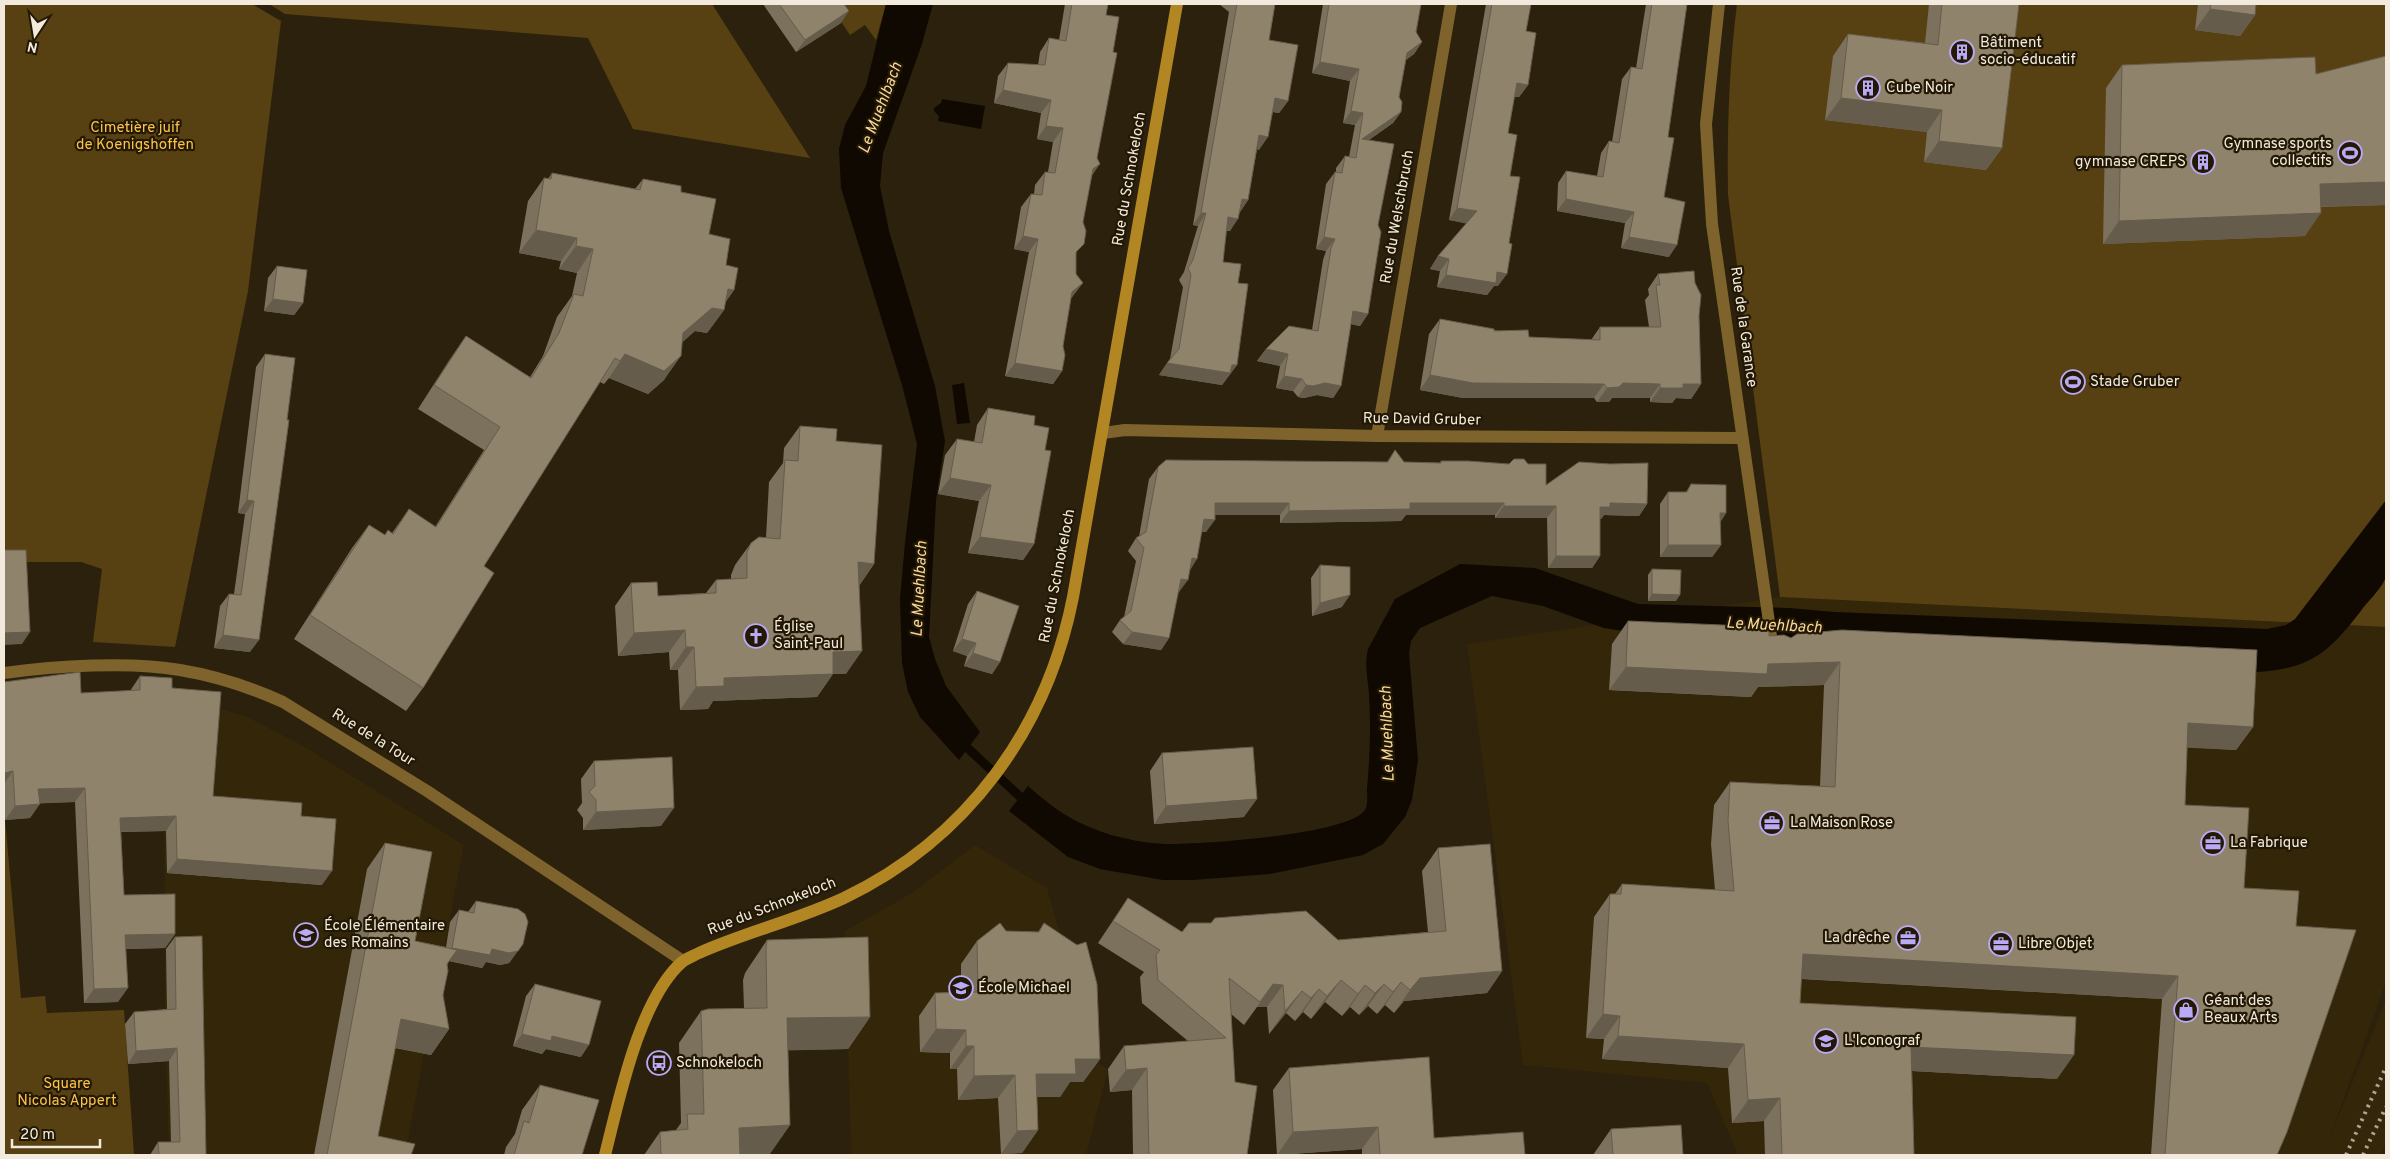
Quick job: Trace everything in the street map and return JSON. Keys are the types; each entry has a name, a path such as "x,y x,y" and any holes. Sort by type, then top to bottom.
{"street":[{"name":"Rue du Schnokeloch","path":"605,1155 636,1046 649,1008 669,976 683,961 716,946 813,911 868,885 910,858 977,798 1015,748 1041,700 1061,647 1078,573 1092,477 1103,432 1177,4"},
{"name":"Rue du Welschbruch","path":"1377,436 1451,4"},
{"name":"Rue de la Garance","path":"1719,4 1706,124 1712,224 1741,438 1774,653"},
{"name":"Rue David Gruber","path":"1103,432 1125,430 1377,436 1741,438"},
{"name":"Rue de la Tour","path":"4,673 86,667 179,670 250,688 265,694 283,702 394,770 683,961"}],"shaded area":[{"path":"1780,597 2386,627 2386,983 2328,1142 2386,1000 2386,1144 2381,1155 1738,1155 1707,1083 1523,1065 1467,644"},
{"name":"École Élémentaire des Romains","path":"164,703 211,706 245,716 300,744 464,845 405,1155 169,1155 165,1021"},
{"name":"École Michael","path":"975,845 1047,888 1081,1007 1083,1054 1108,1069 1086,1155 851,1155 845,931 912,893"}],"green space":[{"name":"Cimetière juif de Koenigshoffen","path":"4,4 252,4 281,21 248,291 175,647 93,642 102,569 81,562 4,562"},
{"path":"269,4 712,4 810,158 633,129 588,38 285,14"},
{"path":"829,4 886,4 876,40 865,25 850,35"},
{"path":"1737,4 2386,4 2386,627 1780,597 1728,195 1729,99"},
{"name":"Square Nicolas Appert","path":"4,808 21,998 45,996 47,1013 124,1010 134,1155 4,1155"}],"water":[{"path":"886,4 933,4 922,44 883,153 880,186 889,231 935,386 945,441 936,500 929,637 935,659 946,686 980,732 959,760 920,717 908,692 902,663 900,599 917,444 902,385 841,188 839,149 845,125 866,86"},
{"path":"942,99 985,106 981,129 938,121 939,116 934,111 934,108 941,103"},
{"path":"964,383 970,423 957,424 952,385"},
{"path":"2386,500 2388,563 2386,577 2382,585 2337,639 2325,650 2312,659 2282,669 2241,673 1630,632 1604,628 1543,606 1492,596 1420,628 1411,641 1409,653 1418,760 1412,800 1405,817 1383,844 1363,855 1270,874 1193,880 1163,880 1100,869 1068,857 1009,811 1028,786 1064,814 1082,824 1127,839 1165,844 1207,843 1306,832 1356,817 1366,808 1367,801 1370,730 1366,666 1368,649 1395,599 1460,564 1535,568 1638,604 1789,608 1834,612 2267,629 2286,625 2295,619"}],"building":[{"path":"779,4 844,4 849,11 805,40"},
{"path":"1072,4 1108,4 1106,15 1119,17 1113,52 1117,53 1097,158 1100,164 1093,169 1083,222 1086,231 1084,244 1076,252 1076,274 1083,283 1072,292 1063,346 1065,355 1062,371 1015,363 1038,239 1023,236 1031,194 1042,195 1045,172 1055,173 1063,128 1046,126 1051,100 1003,90 1008,63 1045,65 1049,38 1066,41"},
{"path":"1237,4 1275,4 1269,40 1298,45 1288,101 1275,98 1268,137 1259,135 1248,200 1242,199 1238,219 1228,217 1223,262 1241,264 1238,283 1248,284 1237,365 1232,365 1230,373 1167,363 1179,349 1191,275 1188,268 1193,260 1206,213 1201,213"},
{"path":"1329,4 1421,4 1416,32 1422,42 1407,53 1399,97 1402,102 1401,112 1362,139 1394,144 1378,225 1381,232 1368,314 1353,311 1341,386 1325,383 1313,386 1306,385 1302,379 1284,376 1288,354 1266,349 1289,326 1318,331 1331,248 1335,239 1324,237 1335,172 1342,173 1345,156 1356,158 1363,113 1351,111 1359,69 1320,62"},
{"path":"1492,4 1531,4 1526,31 1536,33 1528,85 1517,83 1508,133 1517,135 1510,176 1520,177 1509,243 1512,244 1507,274 1497,272 1496,283 1446,275 1449,259 1438,256 1477,211 1457,208"},
{"path":"1652,4 1687,4 1668,137 1674,138 1664,197 1685,202 1677,245 1629,237 1634,212 1566,199 1566,171 1603,177 1609,141 1619,143 1631,67 1642,69"},
{"path":"1942,4 2019,4 2002,148 1939,141 1942,110 1841,98 1848,34 1938,45"},
{"path":"2211,4 2256,4 2255,15 2210,9"},
{"name":"gymnase CREPS","path":"2386,56 2386,182 2320,184 2321,213 2119,221 2122,65 2315,57 2316,74"},
{"path":"552,173 640,190 643,179 681,186 681,192 716,199 709,234 730,239 726,265 738,268 734,290 728,289 724,310 712,308 683,333 681,356 664,371 625,354 620,361 615,358 484,566 494,573 423,688 310,615 369,525 385,535 388,530 393,534 409,509 436,527 500,427 434,385 466,336 531,378 559,333 574,294 583,296 593,249 576,246 577,238 536,230 544,178 551,179"},
{"path":"277,266 307,270 303,303 273,299"},
{"path":"1694,271 1695,283 1701,295 1699,316 1701,384 1683,384 1683,388 1660,388 1660,384 1623,383 1619,387 1607,388 1604,384 1473,383 1430,375 1440,319 1494,329 1494,331 1528,330 1529,337 1600,340 1600,327 1661,327 1656,285 1660,285 1658,274"},
{"path":"265,354 295,358 287,420 289,420 259,640 223,635 229,594 241,595 254,501 247,500"},
{"path":"988,408 1035,416 1034,425 1049,428 1045,450 1051,451 1034,544 980,537 991,485 950,478 957,439 982,443"},
{"path":"800,426 837,429 836,441 882,445 874,564 858,562 862,651 833,652 833,674 724,678 724,686 696,687 694,647 686,647 685,630 634,633 631,583 657,582 658,596 716,593 716,580 747,578 747,552 751,543 759,537 780,539 785,460 798,461"},
{"path":"1395,450 1404,462 1441,463 1441,461 1468,461 1509,464 1514,459 1524,459 1528,464 1546,464 1546,485 1579,462 1610,464 1648,463 1647,504 1610,503 1610,507 1600,507 1600,556 1556,556 1556,506 1504,506 1504,503 1410,503 1410,509 1289,511 1289,503 1215,503 1215,520 1204,519 1197,559 1192,558 1188,580 1181,579 1169,638 1132,632 1120,620 1131,611 1144,548 1136,538 1146,532 1158,467 1166,460 1388,462"},
{"path":"1691,484 1726,485 1726,513 1720,513 1721,545 1668,545 1668,492 1687,492"},
{"path":"4,550 26,550 30,632 4,633"},
{"path":"1320,565 1350,567 1350,595 1320,603"},
{"path":"1652,569 1681,570 1680,595 1652,594"},
{"path":"977,591 1019,606 1000,662 973,653 976,643 962,639"},
{"path":"1628,621 1769,627 1769,636 1784,635 1791,638 1797,634 1842,630 2257,650 2253,727 2188,723 2185,805 2249,808 2244,888 2299,891 2296,926 2356,930 2287,1132 2277,1155 2165,1155 2178,976 1803,954 1800,1003 2076,1017 2074,1055 1911,1047 1914,1155 1782,1155 1780,1098 1748,1100 1744,1044 1618,1036 1620,1016 1603,1014 1610,894 1621,894 1622,884 1734,891 1728,821 1730,782 1835,787 1840,662 1768,664 1767,674 1626,667"},
{"path":"80,672 81,693 140,690 140,676 172,678 172,688 221,692 213,796 302,803 301,816 336,819 332,871 177,859 176,816 120,818 124,895 175,894 175,934 125,935 128,988 94,989 85,788 38,789 40,804 15,806 13,771 4,773 4,682"},
{"path":"1253,747 1257,799 1166,806 1162,753"},
{"path":"672,757 674,808 596,812 596,800 589,792 595,786 594,761"},
{"path":"385,843 432,852 415,941 457,950 447,964 448,971 443,995 449,1029 401,1019 378,1136 415,1144 411,1155 327,1155"},
{"path":"1490,844 1502,971 1420,978 1410,990 1401,982 1393,992 1384,984 1375,993 1365,985 1358,994 1341,980 1327,996 1319,989 1311,998 1302,991 1285,1011 1283,985 1273,984 1260,1002 1229,978 1235,1082 1257,1086 1247,1155 1149,1155 1147,1068 1126,1070 1124,1046 1226,1038 1158,980 1156,955 1160,950 1113,921 1128,898 1182,932 1189,923 1211,923 1215,918 1306,911 1338,940 1446,931 1438,848"},
{"path":"476,901 518,909 525,914 528,922 523,944 518,951 509,953 492,949 490,955 452,948 459,910 474,913"},
{"path":"1000,923 1006,931 1039,932 1044,923 1077,945 1086,942 1097,984 1100,1059 1075,1059 1076,1074 1036,1074 1038,1130 1017,1131 1015,1075 974,1076 974,1046 966,1046 966,1030 936,1029 935,993 978,992 977,941"},
{"path":"202,936 206,1155 159,1155 158,1142 180,1142 177,1048 136,1051 134,1012 176,1009 175,937"},
{"path":"868,937 870,1017 787,1018 790,1125 739,1128 740,1155 661,1155 660,1132 688,1129 687,1114 704,1114 701,1011 708,1009 767,1008 767,940"},
{"path":"535,984 601,1001 589,1045 552,1036 551,1041 522,1034"},
{"path":"1429,1057 1434,1138 1523,1132 1525,1155 1380,1155 1378,1127 1293,1132 1289,1068"},
{"path":"540,1085 599,1100 582,1155 514,1155 524,1121 529,1123"},
{"path":"1681,1125 1683,1155 1613,1155 1611,1129"}],"waterway":[{"name":"Le Muehlbach","path":"960,741 1029,805"}],"railway":[{"path":"2346,1155 2386,1067"},
{"path":"2363,1155 2386,1107"}],"place":[{"name":"Bâtiment socio-éducatif","path":"1962,52"},
{"name":"Cube Noir","path":"1868,88"},
{"name":"Gymnase sports collectifs","path":"2350,153"},
{"name":"gymnase CREPS","path":"2203,162"},
{"name":"Stade Gruber","path":"2073,382"},
{"name":"Église Saint-Paul","path":"756,636"},
{"name":"La Maison Rose","path":"1772,823"},
{"name":"La Fabrique","path":"2213,843"},
{"name":"École Élémentaire des Romains","path":"306,935"},
{"name":"La drêche","path":"1908,938"},
{"name":"Libre Objet","path":"2001,944"},
{"name":"École Michael","path":"961,988"},
{"name":"Géant des Beaux Arts","path":"2186,1010"},
{"name":"L'Iconograf","path":"1826,1041"},
{"name":"Schnokeloch","path":"659,1063"}]}
